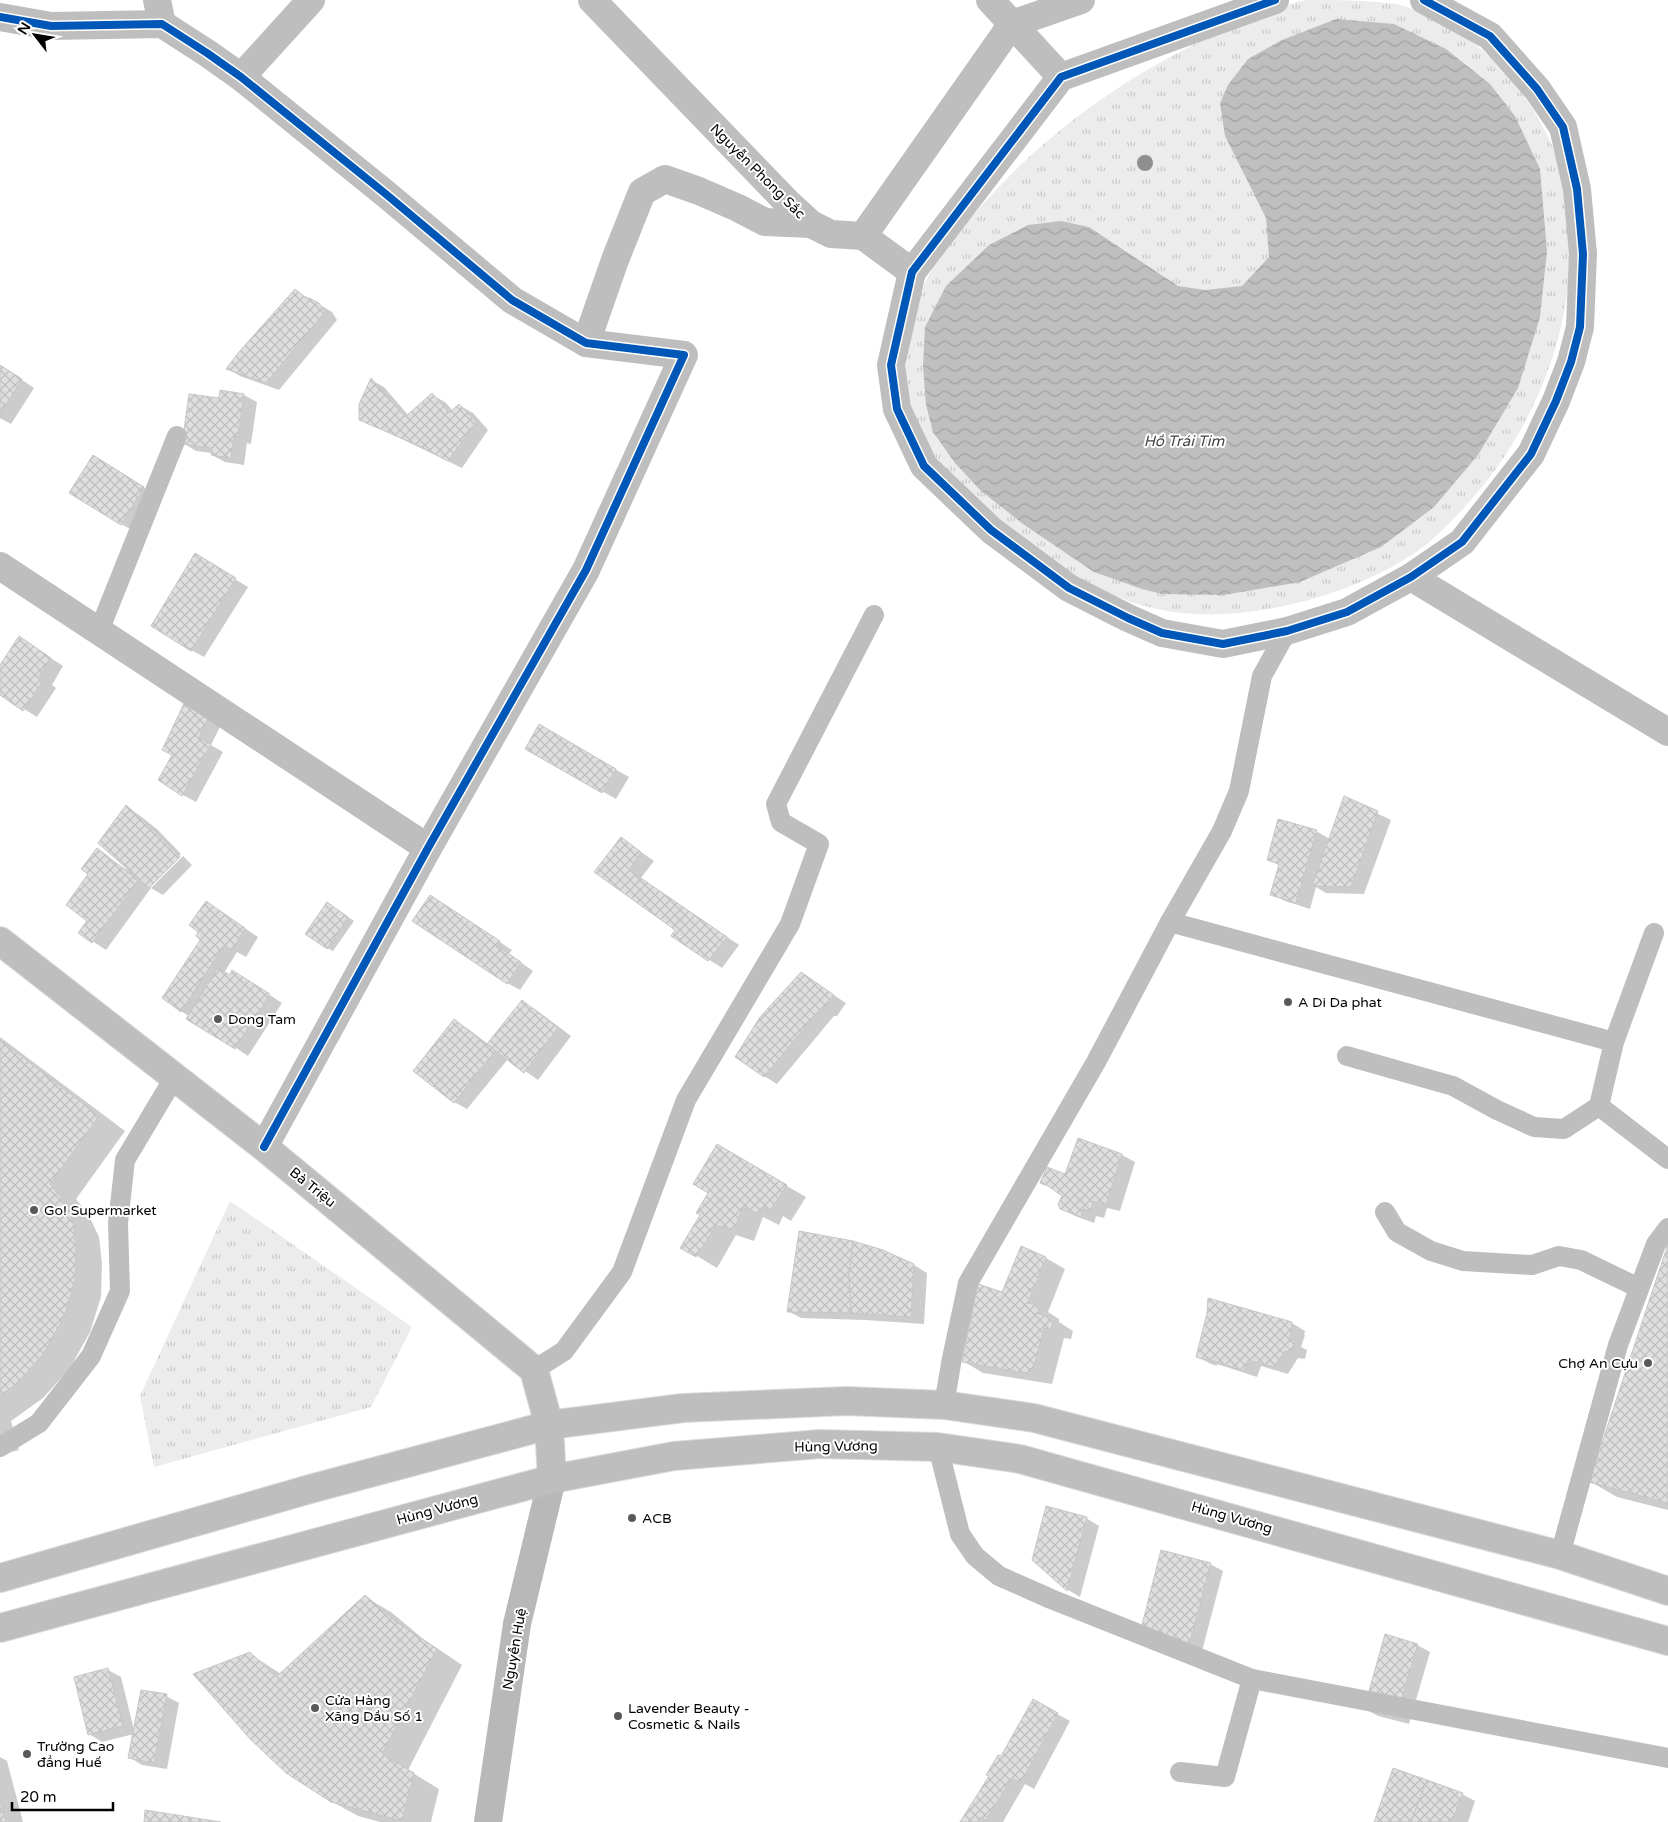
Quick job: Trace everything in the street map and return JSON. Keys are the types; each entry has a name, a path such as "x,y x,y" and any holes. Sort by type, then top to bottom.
{"main road":[{"path":"241,77 311,0"},
{"name":"Nguyễn Phong Sắc","path":"592,0 810,224 831,234 863,236"},
{"path":"990,0 1061,77"},
{"path":"912,272 863,236 1012,24 1081,0"},
{"path":"1275,0 1061,77 912,272 891,365 897,409 924,466 992,530 1069,588 1128,618 1162,633 1223,644 1287,631 1347,612 1411,578 1462,542 1531,454 1556,401 1571,362 1580,327 1583,254 1577,189 1563,127 1537,90 1490,36 1424,0"},
{"path":"0,17 51,26 160,12 387,195 512,300 586,343 684,355 586,570 428,848 264,1147"},
{"path":"586,343 615,260 642,192 665,179 700,191 765,222 810,224"},
{"path":"0,566 428,848"},
{"path":"1411,578 1668,732"},
{"name":"Bà Triệu","path":"0,940 264,1147 534,1370"},
{"path":"534,1370 549,1426 552,1478"},
{"path":"0,1578 310,1489 549,1426 683,1408 847,1401 944,1405 1034,1418 1560,1555 1668,1591"},
{"name":"Hùng Vương","path":"0,1628 552,1478 674,1456 820,1444 938,1447 1020,1459 1668,1641"},
{"name":"Nguyễn Huệ","path":"488,1822 517,1624 552,1478"}],"lane":[{"path":"99,631 177,436"},
{"path":"534,1370 564,1351 622,1272 686,1100 790,924 819,844 780,822 776,804 874,615"},
{"path":"944,1405 968,1282 1096,1062 1170,922 1222,831 1239,791 1262,676 1287,631"},
{"path":"1170,922 1614,1042"},
{"path":"1347,1056 1453,1086 1497,1110 1534,1127 1564,1129 1599,1106 1614,1042 1654,933"},
{"path":"0,1447 40,1423 91,1356 120,1291 118,1223 125,1160 174,1078"},
{"path":"1599,1106 1668,1159"},
{"path":"1386,1212 1397,1232 1431,1251 1455,1259 1532,1265 1559,1256 1581,1260 1638,1288"},
{"path":"1560,1555 1618,1345 1656,1244 1668,1228"},
{"path":"938,1447 960,1534 975,1556 999,1576 1051,1599 1252,1679 1668,1758"},
{"path":"1180,1772 1224,1777 1252,1679"}],"green space":[{"name":"Hồ Trái Tim","path":"1307,0 1351,0 1396,4 1432,17 1467,38 1483,51 1498,64 1523,94 1546,132 1558,160 1566,188 1571,245 1568,287 1561,329 1548,369 1532,408 1512,445 1488,480 1460,512 1416,552 1371,578 1338,591 1288,605 1229,614 1189,614 1150,608 1117,597 1090,584 1039,554 1010,530 940,463 923,438 909,400 906,383 906,362 918,303 925,283 944,250 1002,184 1059,131 1122,86 1188,47 1264,12"},
{"path":"230,1201 412,1327 371,1407 154,1467 140,1396"}],"water":[{"name":"Hồ Trái Tim","path":"1336,19 1394,24 1446,49 1490,84 1515,116 1540,169 1547,251 1540,317 1518,388 1478,455 1434,507 1381,547 1300,582 1224,595 1162,594 1094,572 1023,524 980,490 955,463 933,432 926,405 923,366 925,327 946,286 989,245 1028,225 1061,221 1089,227 1178,286 1205,290 1242,286 1269,257 1266,218 1225,136 1220,103 1228,85 1248,59 1282,40"}],"building":[{"path":"295,289 307,299 309,298 319,303 325,312 266,383 226,369 238,353"},
{"path":"0,365 22,379 0,414"},
{"path":"371,378 405,417 432,393 449,413 459,404 476,422 448,461 422,447 359,420 359,404"},
{"path":"220,390 244,394 238,437 234,436 231,458 211,455 212,448 182,444 189,394 219,398"},
{"path":"93,455 144,487 121,525 69,493"},
{"path":"195,553 236,578 191,651 151,626"},
{"path":"19,636 51,658 39,676 44,679 23,711 0,695 0,665"},
{"path":"187,697 212,710 199,738 211,744 182,796 158,780 172,755 162,750"},
{"path":"539,724 616,769 602,793 525,749"},
{"path":"1344,796 1378,811 1351,887 1312,886"},
{"path":"126,805 180,857 149,888 98,843"},
{"path":"1278,819 1317,830 1296,903 1270,895 1279,864 1267,860"},
{"path":"621,837 641,852 629,870 727,937 708,961 671,936 675,930 594,872"},
{"path":"97,848 138,881 92,943 78,933 87,921 66,905 88,874 81,869"},
{"path":"430,895 500,941 497,946 521,962 507,984 412,921"},
{"path":"206,901 245,928 232,951 224,945 181,1012 162,998 200,940 196,936 198,932 189,925"},
{"path":"327,902 348,917 327,949 305,934"},
{"path":"218,968 230,975 232,970 270,994 235,1049 186,1019"},
{"path":"801,972 834,995 823,1009 820,1009 764,1077 735,1057 760,1017"},
{"path":"522,1000 558,1028 524,1073 487,1044"},
{"path":"454,1019 495,1051 454,1103 413,1071"},
{"name":"Go! Supermarket","path":"0,1040 99,1116 50,1184 63,1200 73,1221 76,1247 75,1282 64,1317 44,1353 17,1384 0,1395"},
{"path":"1078,1138 1122,1154 1106,1205 1093,1201 1091,1211 1083,1209 1081,1217 1060,1209 1058,1204 1062,1196 1040,1183 1047,1167 1065,1174"},
{"path":"717,1144 787,1185 770,1210 763,1206 759,1214 743,1207 734,1230 716,1225 696,1257 680,1248 700,1215 696,1213 708,1193 693,1184"},
{"path":"799,1231 853,1241 849,1274 851,1313 787,1312"},
{"path":"853,1241 883,1250 914,1264 911,1317 851,1313 849,1274"},
{"name":"Chợ An Cựu","path":"1668,1244 1668,1503 1589,1482"},
{"path":"1021,1246 1046,1257 1028,1303 1040,1306 1038,1314 1054,1318 1051,1329 1044,1328 1032,1374 962,1362 978,1284 1002,1292"},
{"path":"1208,1298 1292,1322 1291,1326 1293,1327 1289,1339 1295,1341 1292,1353 1285,1351 1274,1367 1248,1360 1244,1371 1205,1358 1205,1360 1196,1357 1207,1313"},
{"path":"1046,1506 1087,1517 1067,1591 1032,1560"},
{"path":"1161,1550 1211,1563 1187,1653 1138,1641"},
{"name":"Cửa Hàng Xăng Dầu Số 1","path":"365,1595 396,1622 437,1649 382,1754 414,1773 402,1821 331,1802 286,1773 251,1740 193,1674 250,1652 276,1677"},
{"path":"1385,1634 1418,1644 1396,1718 1364,1709"},
{"path":"108,1668 123,1726 88,1735 74,1677"},
{"path":"141,1690 167,1694 154,1763 128,1758"},
{"path":"1033,1699 1058,1713 1021,1783 1012,1778 986,1820 980,1817 977,1822 960,1822 989,1776 986,1775 998,1755 1001,1756"},
{"path":"1393,1768 1427,1780 1411,1822 1374,1822"},
{"path":"1427,1780 1463,1793 1452,1822 1411,1822"},
{"path":"0,1798 6,1822 0,1822"},
{"path":"145,1810 221,1822 144,1822"}],"cycle path":[{"path":"1275,0 1061,77 912,272 891,365 897,409 924,466 991,530 1069,588 1128,618 1162,633 1223,644 1287,631 1347,612 1411,577 1462,542 1531,454 1556,401 1571,362 1580,327 1583,254 1577,189 1563,127 1537,89 1490,36 1424,0"},
{"path":"0,17 51,26 162,24 241,77 387,195 512,300 586,343 684,355 586,570 428,848 264,1147"}],"place":[{"name":"A Di Da phat","path":"1288,1002"},
{"name":"Dong Tam","path":"218,1019"},
{"name":"Go! Supermarket","path":"34,1210"},
{"name":"Chợ An Cựu","path":"1648,1363"},
{"name":"ACB","path":"632,1518"},
{"name":"Cửa Hàng Xăng Dầu Số 1","path":"315,1708"},
{"name":"Lavender Beauty - Cosmetic & Nails","path":"618,1716"},
{"name":"Trường Cao đẳng Huế","path":"27,1754"}]}
